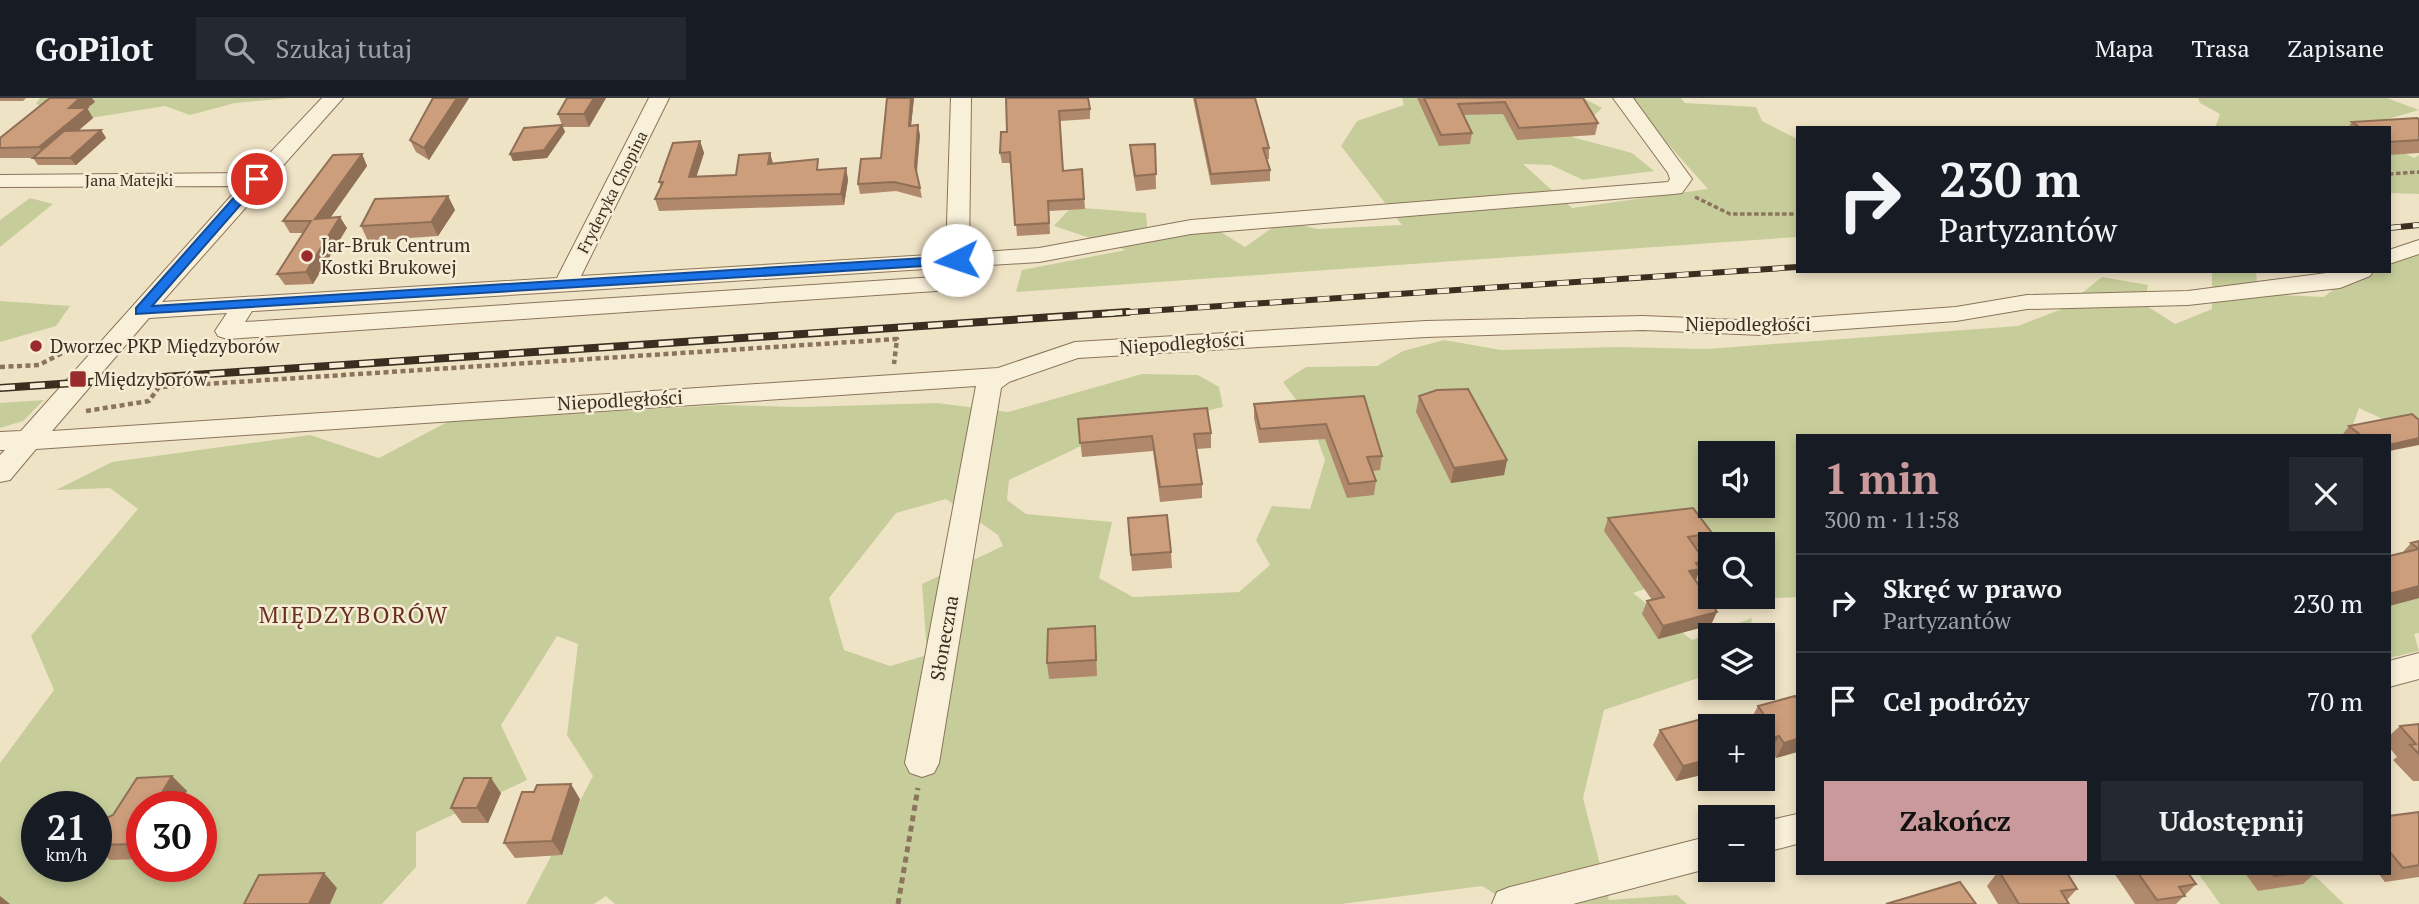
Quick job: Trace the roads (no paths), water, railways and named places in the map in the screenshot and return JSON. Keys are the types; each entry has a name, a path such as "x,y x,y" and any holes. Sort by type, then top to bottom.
{"street":[{"path":"0,472 257,179 333,98"},
{"name":"Fryderyka Chopina","path":"565,286 659,98"},
{"path":"957,260 961,98"},
{"path":"244,305 227,331 458,316 869,277 957,260 1062,252 1145,233 1191,227 1672,187 1681,179 1671,160 1623,98"},
{"name":"Jana Matejki","path":"0,181 257,179"},
{"path":"2391,256 2419,247"},
{"name":"Niepodległości","path":"0,441 1000,376 1074,350 1426,329 1643,323 1762,328 1956,314 2028,302 2188,298 2351,276"},
{"path":"141,311 565,286 869,277 936,284"},
{"path":"458,316 470,292"},
{"name":"Słoneczna","path":"922,763 989,385 1000,376"},
{"path":"2391,673 2419,666"},
{"path":"1775,835 1796,829"},
{"path":"1510,904 1698,855"}],"railway":[{"path":"2391,228 2419,225"},
{"path":"1102,314 1796,267"},
{"path":"0,388 1128,312"}],"place":[{"name":"Jar-Bruk Centrum Kostki Brukowej","path":"307,256"},
{"name":"Dworzec PKP Międzyborów","path":"36,346"},
{"name":"Międzyborów","path":"78,379"}],"district":[{"name":"MIĘDZYBORÓW","path":"354,615"}]}
